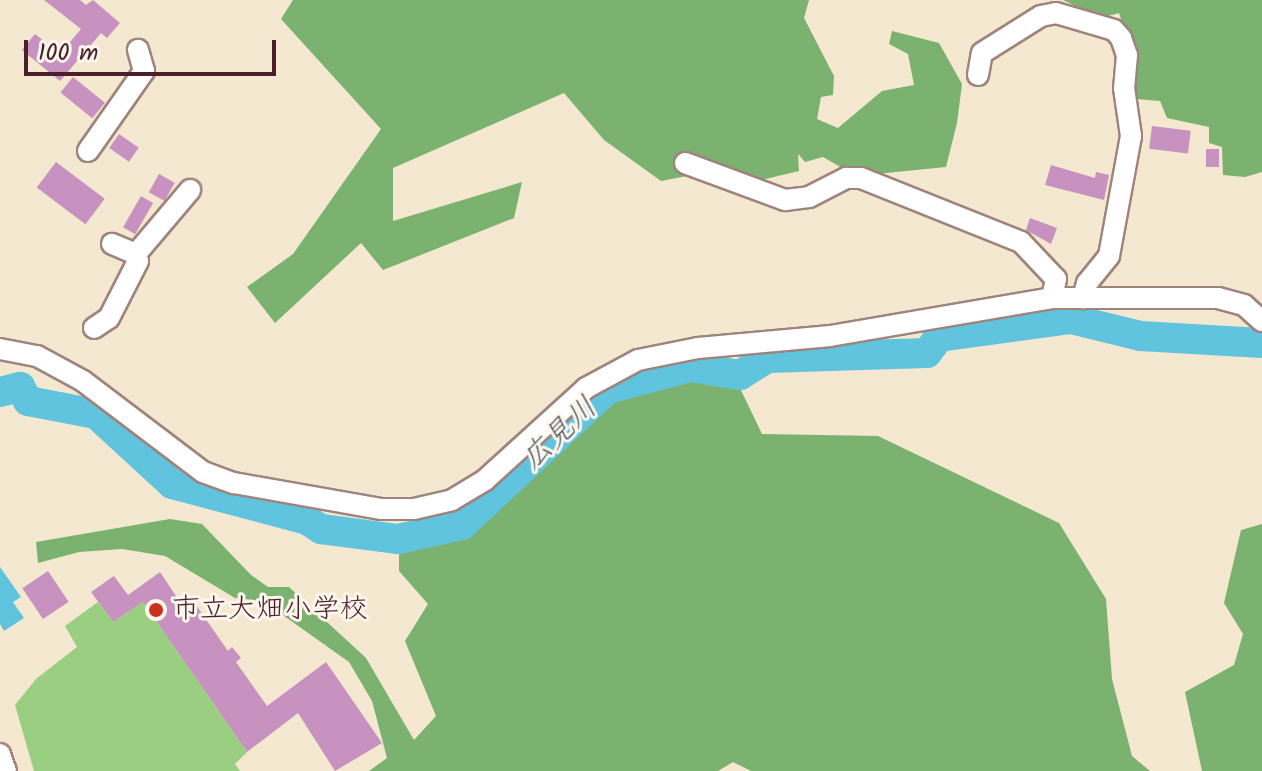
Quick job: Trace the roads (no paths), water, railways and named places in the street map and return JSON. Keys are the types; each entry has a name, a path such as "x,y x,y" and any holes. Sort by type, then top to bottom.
{"street":[{"path":"978,75 982,53 1041,16 1056,13 1114,30 1121,38 1127,55 1124,88 1131,136 1109,256 1087,283 1083,298"},
{"path":"88,151 144,71 138,50"},
{"path":"685,163 785,200 809,197 846,178 861,178 1021,242 1056,279 1052,298"},
{"path":"136,254 190,190"},
{"path":"112,244 136,254"},
{"path":"94,328 109,318 138,261 136,254"},
{"path":"0,349 37,356 83,381 203,472 234,483 382,509 414,509 452,500 485,480 586,388 638,360 698,348 830,336 1052,298 1218,298 1244,305 1260,316"},
{"path":"0,754 6,771"}],"water":[{"path":"0,567 21,597 13,602 24,618 4,631 0,624"}],"waterway":[{"name":"広見川","path":"0,392 20,387 28,401 96,414 172,484 307,520 321,529 398,539 462,525 608,389 690,367 740,375 767,358 927,353 939,337 1071,319 1140,336 1262,343"}],"place":[{"name":"市立大畑小学校","path":"156,610"}]}
